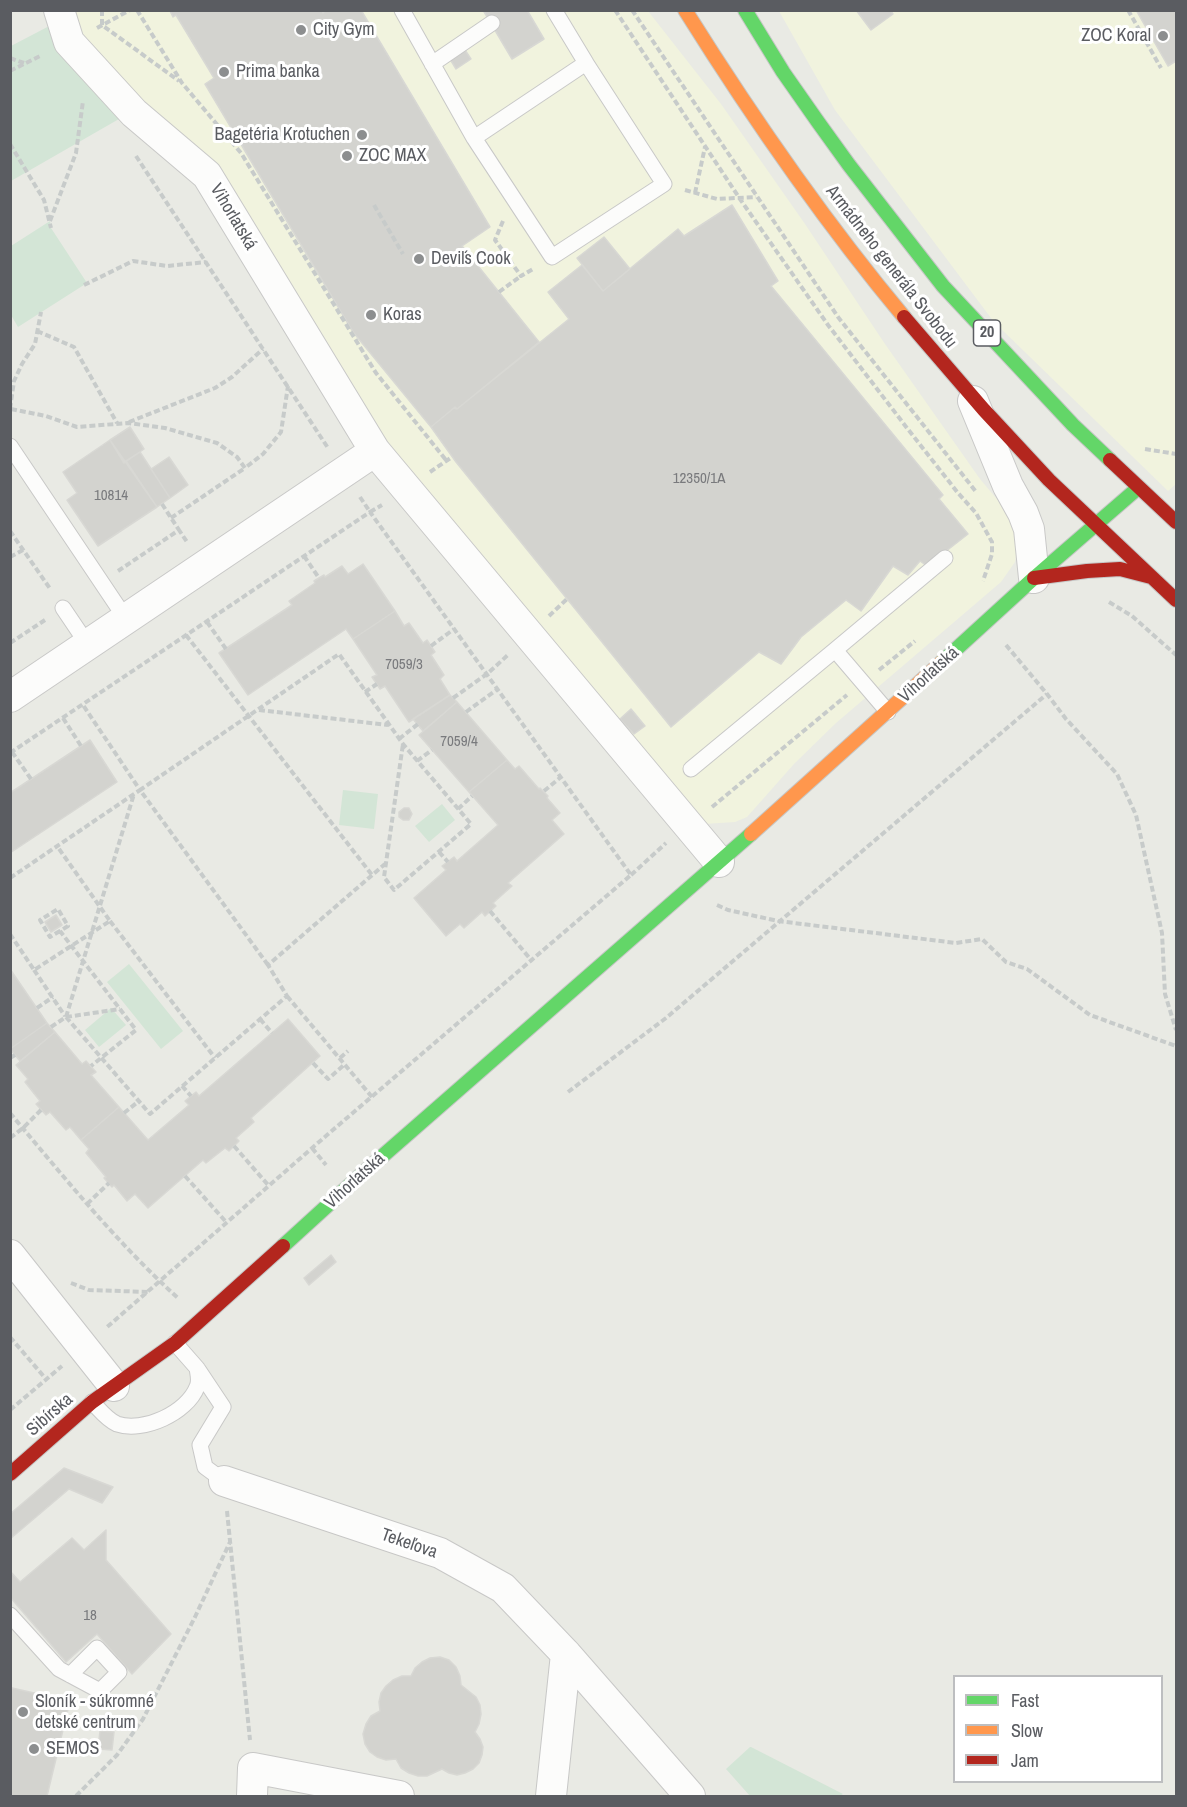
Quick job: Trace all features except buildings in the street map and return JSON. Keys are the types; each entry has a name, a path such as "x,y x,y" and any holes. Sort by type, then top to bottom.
{"main road":[{"name":"Armádneho generála Svobodu","path":"686,10 708,48 762,129 903,316 1033,463 1176,600"},
{"name":"Armádneho generála Svobodu","path":"745,10 783,72 818,122 943,286 1073,425 1138,488"},
{"name":"20","path":"1138,488 1176,522"},
{"name":"Vihorlatská","path":"103,1394 175,1343 362,1174 719,862 1034,578 1138,488"},
{"path":"1034,578 1120,569 1151,577"},
{"name":"Sibírska","path":"10,1474 103,1394"}],"street":[{"name":"Vihorlatská","path":"59,10 69,42 134,113 207,175 375,451 719,862"},
{"path":"970,393 1008,486 1029,528 1034,578"},
{"path":"10,697 375,451"},
{"path":"10,1255 103,1394"},
{"name":"Tekeľova","path":"224,1481 440,1554 502,1588 567,1654 690,1797"},
{"path":"551,1797 567,1654"},
{"path":"253,1783 399,1797"}],"lane":[{"path":"402,10 474,138 552,256 664,184 554,10"},
{"path":"432,64 492,23"},
{"path":"474,138 586,63"},
{"path":"10,446 126,619"},
{"path":"691,769 945,558"},
{"path":"63,608 88,645"},
{"path":"835,650 888,712"},
{"path":"175,1343 197,1368 223,1407 200,1445 205,1467 224,1481"},
{"path":"103,1394 106,1417 117,1424 153,1423 180,1409 188,1401 198,1385 197,1368"},
{"path":"10,1615 59,1669 70,1675"}],"path":[{"path":"102,10 102,25 182,83"},
{"path":"137,10 182,83 241,153 376,373 446,460 452,457"},
{"path":"615,10 740,199 828,325 976,513 992,542 992,554 979,590"},
{"path":"632,10 838,317 978,495"},
{"path":"1128,10 1161,68"},
{"path":"10,58 25,64"},
{"path":"50,221 76,153 83,99"},
{"path":"10,144 44,200 51,228"},
{"path":"695,193 705,146"},
{"path":"135,154 370,512 632,875"},
{"path":"664,184 717,199 756,197"},
{"path":"374,205 403,254"},
{"path":"84,285 134,261 167,266 206,262"},
{"path":"500,292 521,276"},
{"path":"41,312 35,344 14,381 11,409 46,416 77,427 128,423 165,428 218,443 237,457 244,468"},
{"path":"37,331 74,347 117,423"},
{"path":"128,423 215,388 263,349"},
{"path":"171,518 263,454 281,432 288,387"},
{"path":"1138,448 1176,454"},
{"path":"162,504 203,567"},
{"path":"32,779 11,753 370,512"},
{"path":"129,564 179,530"},
{"path":"10,531 63,608"},
{"path":"10,557 23,550"},
{"path":"304,556 319,578"},
{"path":"207,622 226,649"},
{"path":"986,622 1047,694 1065,719 1117,774 1136,815 1162,933 1165,994 1176,1030"},
{"path":"431,646 454,629"},
{"path":"186,635 372,875"},
{"path":"160,1281 654,854 917,640"},
{"path":"10,878 339,654 399,739 471,824 394,890 384,877 403,744"},
{"path":"453,698 487,674"},
{"path":"365,692 377,684"},
{"path":"466,712 498,689"},
{"path":"568,1092 666,1018 1047,694"},
{"path":"83,705 140,790 268,965 287,996 372,1097"},
{"path":"258,710 389,725"},
{"path":"63,718 81,746"},
{"path":"399,739 418,724"},
{"path":"417,761 432,750"},
{"path":"544,791 561,777"},
{"path":"66,1017 134,794"},
{"path":"458,809 472,796"},
{"path":"57,846 110,921 215,1058"},
{"path":"439,852 448,862"},
{"path":"268,965 386,864"},
{"path":"686,890 728,910 778,921 957,943 982,939 1006,962 1028,969 1090,1015 1176,1046"},
{"path":"58,909 68,926 60,931 50,937 40,920 58,909"},
{"path":"490,911 532,961"},
{"path":"34,969 110,921"},
{"path":"60,931 136,1030 91,1066"},
{"path":"11,936 66,1017 150,1114 287,996"},
{"path":"37,1008 52,997"},
{"path":"51,1028 66,1017 120,1009"},
{"path":"260,1019 272,1033"},
{"path":"340,1058 348,1051"},
{"path":"10,1058 15,1055"},
{"path":"312,1063 328,1079 345,1064"},
{"path":"182,1086 191,1096"},
{"path":"124,1113 139,1101"},
{"path":"10,1138 41,1110"},
{"path":"10,1113 87,1204 160,1281 202,1319"},
{"path":"234,1146 269,1186"},
{"path":"185,1176 227,1223"},
{"path":"87,1204 109,1183"},
{"path":"65,1281 89,1290 149,1292"},
{"path":"10,1337 46,1379"},
{"path":"224,1481 253,1783"},
{"path":"76,1797 117,1755 143,1719 230,1542"}],"shaded area":[{"path":"54,11 648,11 721,104 885,344 980,479 1006,510 1018,543 1015,562 1001,582 836,723 794,764 747,817 735,822 689,825 375,451 207,175"},
{"path":"779,11 1176,11 1176,484 1168,491 994,322 835,110"},
{"path":"55,23 119,119 11,181 11,46"},
{"path":"50,221 51,228 87,283 18,327 11,315 11,246"},
{"path":"343,790 378,794 374,829 339,825"},
{"path":"442,804 455,820 429,842 415,826"},
{"path":"129,964 183,1031 161,1049 107,982"},
{"path":"111,1008 126,1025 99,1047 85,1030"},
{"path":"750,1747 843,1794 840,1796 750,1796 726,1769"}],"traffic: fast":[{"path":"745,10 783,72 818,122 943,286 1073,425 1110,460"},
{"path":"942,662 1138,488"},
{"path":"283,1246 362,1174 751,834"}],"traffic: slow":[{"path":"685,10 789,167 904,317"},
{"path":"751,834 942,662"}],"traffic: jam":[{"path":"904,317 984,410 1049,480 1176,600"},
{"path":"1110,460 1176,522"},
{"path":"1034,578 1120,569 1151,577"},
{"path":"10,1474 92,1402 175,1343 283,1246"}],"place":[{"name":"City Gym","path":"301,30"},
{"name":"ZOC Koral","path":"1163,36"},
{"name":"Prima banka","path":"224,72"},
{"name":"Bagetéria Krotuchen","path":"362,135"},
{"name":"ZOC MAX","path":"347,156"},
{"name":"Devil´s Cook","path":"419,259"},
{"name":"Koras","path":"371,315"},
{"name":"Sloník - súkromné detské centrum","path":"23,1712"},
{"name":"SEMOS","path":"34,1749"}]}
